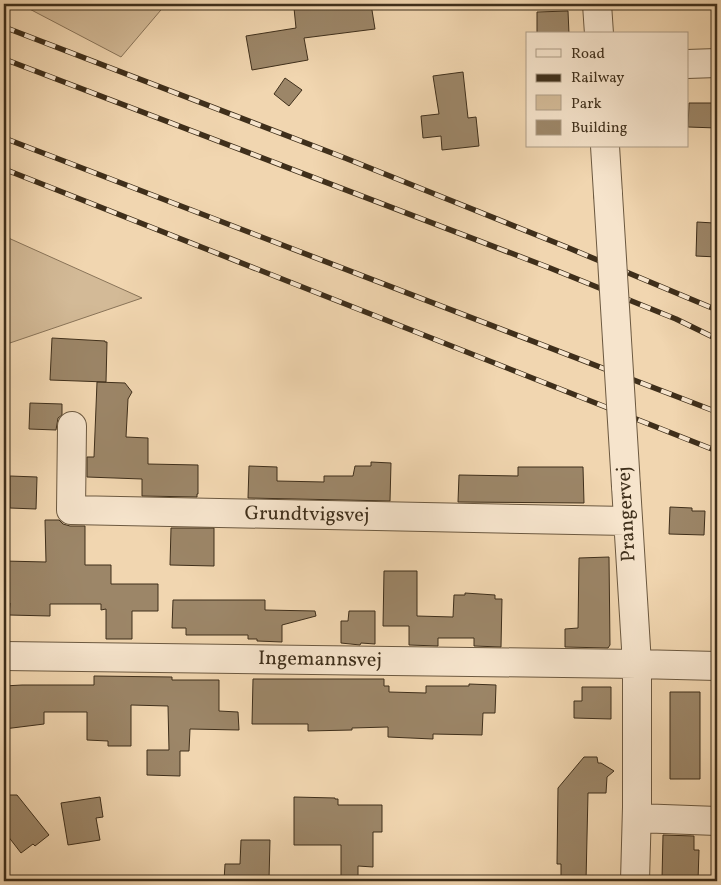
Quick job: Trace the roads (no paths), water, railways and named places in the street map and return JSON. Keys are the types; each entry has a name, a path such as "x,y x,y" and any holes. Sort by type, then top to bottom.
{"street":[{"path":"597,4 599,32"},
{"path":"688,64 717,63"},
{"name":"Prangervej","path":"605,148 637,664 636,881"},
{"name":"Grundtvigsvej","path":"72,426 71,510 627,521"},
{"name":"Ingemannsvej","path":"4,656 717,666"},
{"path":"637,818 717,821"}],"railway":[{"path":"4,27 345,158 717,310"},
{"path":"4,59 550,268 676,319 717,339"},
{"path":"4,138 717,412"},
{"path":"4,169 717,451"}]}
